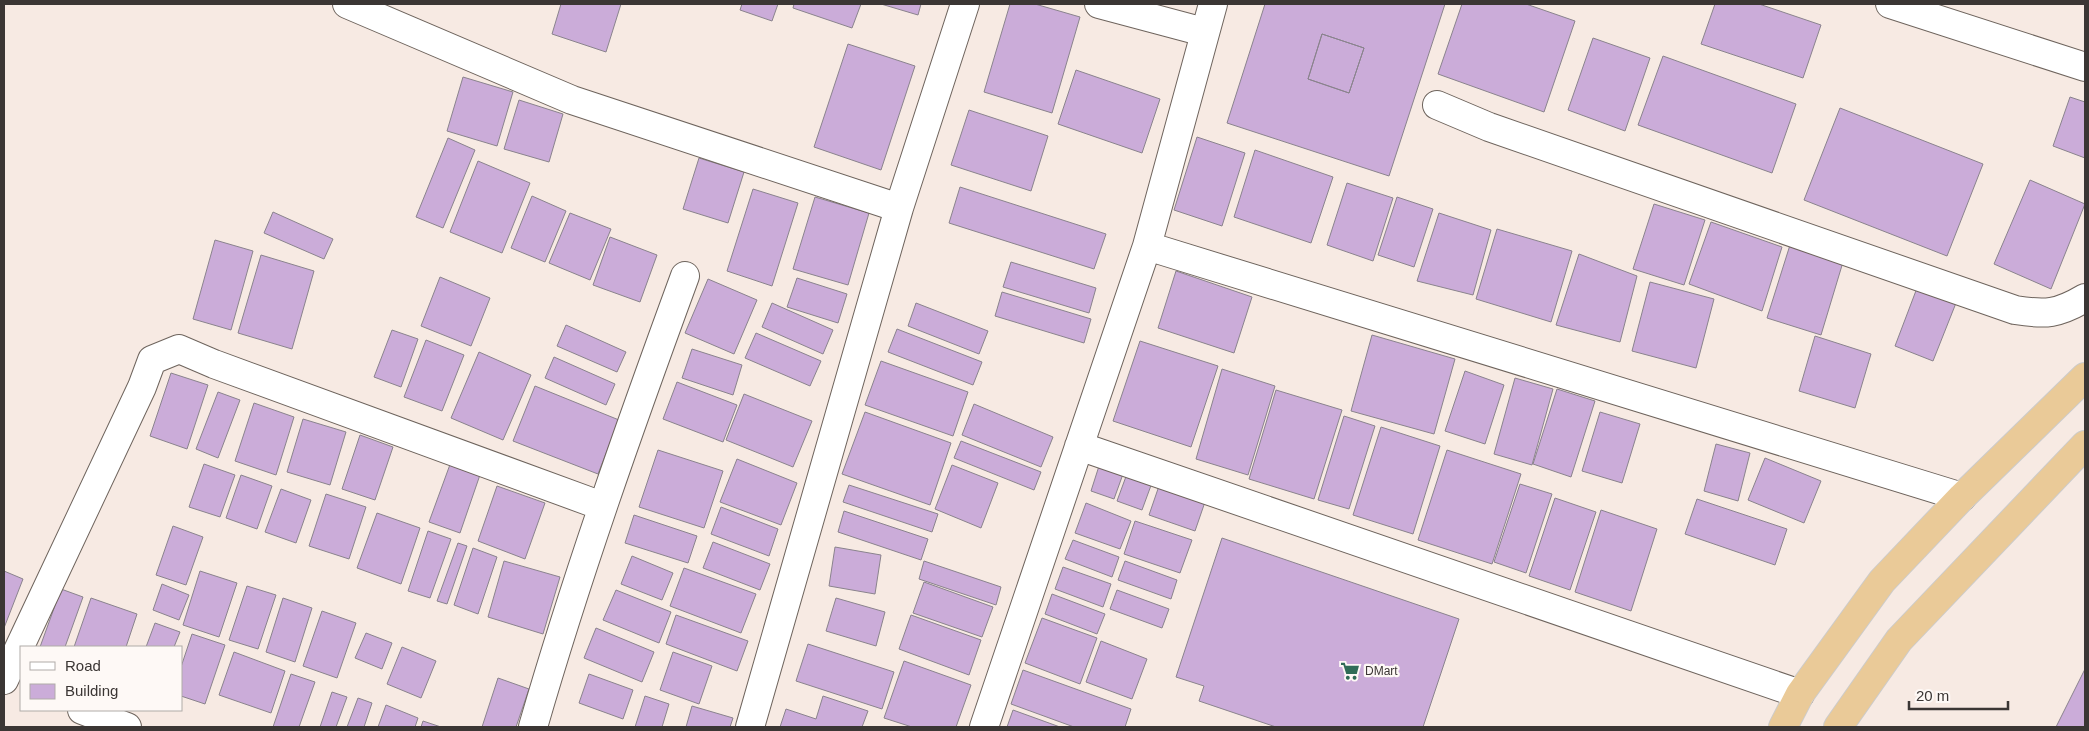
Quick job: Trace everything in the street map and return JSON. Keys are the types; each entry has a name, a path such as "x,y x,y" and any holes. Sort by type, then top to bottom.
{"highway":[{"path":"1783,727 1800,694 1882,581 1962,497 2085,377"},
{"path":"1838,727 1898,640 2081,454"}],"street":[{"path":"347,4 572,100 900,208"},
{"path":"750,727 900,208 965,4"},
{"path":"1099,4 1204,32"},
{"path":"984,727 1147,246 1212,4"},
{"path":"1890,4 2085,67"},
{"path":"1437,105 1489,127 2015,310 2038,314 2064,310 2085,298"},
{"path":"1147,246 1962,497"},
{"path":"533,727 602,506 685,276"},
{"path":"20,686 4,680 142,387 152,360 179,349 602,506"},
{"path":"1079,446 1800,694"},
{"path":"85,711 126,727"}],"building":[{"path":"561,4 621,4 606,52 552,34"},
{"path":"742,4 778,4 772,21 740,10"},
{"path":"794,4 861,4 852,28 793,8"},
{"path":"881,4 921,4 918,15"},
{"path":"1010,4 1035,4 1080,17 1052,113 984,92"},
{"path":"1265,4 1445,4 1389,176 1227,123","holes":["1322,34 1364,48 1349,93 1308,79"]},
{"path":"1462,4 1526,4 1575,21 1544,112 1438,74"},
{"path":"1715,4 1759,4 1821,25 1803,78 1701,44"},
{"path":"1322,34 1364,48 1349,93 1308,79"},
{"path":"1593,38 1650,58 1625,131 1568,110"},
{"path":"848,44 915,66 881,170 814,147"},
{"path":"1663,56 1796,104 1772,173 1638,125"},
{"path":"1076,70 1160,99 1142,153 1058,124"},
{"path":"463,77 513,92 497,146 447,131"},
{"path":"2070,97 2085,102 2085,158 2053,146"},
{"path":"519,100 563,114 549,162 504,149"},
{"path":"1840,108 1983,164 1947,256 1804,200"},
{"path":"969,110 1048,136 1031,191 951,165"},
{"path":"1197,137 1245,153 1222,226 1174,210"},
{"path":"448,138 475,150 443,228 416,217"},
{"path":"1255,150 1333,177 1311,243 1234,217"},
{"path":"699,158 744,172 728,223 683,209"},
{"path":"478,161 530,183 502,253 450,232"},
{"path":"2030,180 2085,204 2051,289 1994,264"},
{"path":"1347,183 1393,198 1373,261 1327,245"},
{"path":"960,187 1106,234 1094,269 949,223"},
{"path":"753,189 798,203 772,286 727,271"},
{"path":"532,196 566,211 545,262 511,248"},
{"path":"815,197 869,213 848,285 793,269"},
{"path":"1397,197 1433,209 1414,267 1378,255"},
{"path":"1654,204 1705,220 1684,285 1633,269"},
{"path":"273,212 333,239 324,259 264,233"},
{"path":"570,213 611,229 590,280 549,263"},
{"path":"1439,213 1491,230 1473,295 1417,281"},
{"path":"1711,222 1782,247 1762,311 1689,284"},
{"path":"1497,229 1572,251 1551,322 1476,299"},
{"path":"610,237 657,255 640,302 593,285"},
{"path":"215,240 253,251 231,330 193,319"},
{"path":"1790,245 1843,262 1821,335 1767,318"},
{"path":"1579,254 1637,276 1620,342 1556,325"},
{"path":"261,255 314,271 292,349 238,333"},
{"path":"1011,262 1096,288 1089,313 1003,287"},
{"path":"1176,271 1252,297 1234,353 1158,328"},
{"path":"440,277 490,298 471,346 421,326"},
{"path":"797,278 847,294 838,323 787,307"},
{"path":"708,279 757,300 734,354 685,333"},
{"path":"1650,282 1714,299 1696,368 1632,351"},
{"path":"1917,288 1956,303 1933,361 1895,346"},
{"path":"1002,292 1091,319 1084,343 995,316"},
{"path":"772,303 833,330 823,354 762,327"},
{"path":"916,303 988,331 979,354 908,326"},
{"path":"566,325 626,352 617,372 557,346"},
{"path":"897,329 982,362 973,385 888,352"},
{"path":"392,330 418,339 401,387 374,377"},
{"path":"756,333 821,361 810,386 745,358"},
{"path":"1372,335 1455,359 1434,434 1351,411"},
{"path":"1815,336 1871,354 1855,408 1799,391"},
{"path":"426,340 464,355 442,411 404,397"},
{"path":"1140,341 1218,366 1191,447 1113,421"},
{"path":"692,349 742,365 733,395 682,378"},
{"path":"479,352 531,375 503,440 451,418"},
{"path":"554,357 615,384 606,405 545,378"},
{"path":"881,361 968,392 953,436 865,405"},
{"path":"1222,369 1275,386 1248,475 1196,459"},
{"path":"1465,371 1504,385 1485,444 1445,431"},
{"path":"171,373 208,385 187,449 150,436"},
{"path":"1515,378 1553,389 1532,465 1494,454"},
{"path":"677,382 737,405 723,442 663,419"},
{"path":"535,386 619,420 598,474 513,441"},
{"path":"1557,389 1595,401 1571,477 1533,464"},
{"path":"1276,390 1342,410 1314,499 1249,479"},
{"path":"218,392 240,400 218,458 196,449"},
{"path":"744,394 812,421 793,467 726,440"},
{"path":"254,403 294,417 276,475 235,461"},
{"path":"974,404 1053,437 1041,467 962,435"},
{"path":"865,412 951,443 930,505 842,474"},
{"path":"1600,412 1640,424 1622,483 1582,471"},
{"path":"1344,416 1375,426 1349,509 1318,500"},
{"path":"303,419 346,432 330,485 287,472"},
{"path":"1381,427 1440,446 1413,534 1353,515"},
{"path":"360,435 393,447 375,500 342,489"},
{"path":"961,441 1041,472 1034,490 954,458"},
{"path":"1716,444 1750,453 1738,501 1704,491"},
{"path":"658,450 723,471 704,528 639,507"},
{"path":"1447,450 1521,474 1492,564 1418,540"},
{"path":"1765,458 1821,481 1804,523 1748,500"},
{"path":"452,459 482,469 460,533 429,522"},
{"path":"737,459 797,483 781,525 720,502"},
{"path":"204,464 235,475 220,517 189,507"},
{"path":"952,465 998,483 981,528 935,509"},
{"path":"1099,466 1123,474 1114,499 1091,491"},
{"path":"1128,471 1153,480 1142,510 1117,501"},
{"path":"241,475 272,486 257,529 226,518"},
{"path":"1160,483 1206,499 1195,531 1149,515"},
{"path":"1520,484 1552,494 1526,573 1494,562"},
{"path":"849,485 938,514 932,532 843,502"},
{"path":"497,486 545,503 525,559 478,541"},
{"path":"281,489 311,500 296,543 265,532"},
{"path":"326,494 366,507 349,559 309,546"},
{"path":"1555,498 1596,512 1570,590 1529,576"},
{"path":"1697,499 1787,529 1775,565 1685,534"},
{"path":"1086,503 1131,521 1120,549 1075,533"},
{"path":"721,507 778,529 769,556 711,534"},
{"path":"1601,510 1657,529 1631,611 1575,592"},
{"path":"844,511 928,539 921,560 838,532"},
{"path":"377,513 420,528 401,584 357,568"},
{"path":"634,515 697,536 688,563 625,543"},
{"path":"1135,521 1192,540 1180,573 1124,554"},
{"path":"173,526 203,537 186,585 156,575"},
{"path":"428,531 451,539 430,598 408,591"},
{"path":"1222,538 1459,619 1423,727 1276,727 1199,701 1204,686 1176,677"},
{"path":"1073,540 1119,557 1112,577 1065,559"},
{"path":"713,542 770,564 760,590 703,568"},
{"path":"458,543 467,546 447,604 437,601"},
{"path":"835,547 881,555 875,594 829,586"},
{"path":"473,548 497,557 478,614 454,605"},
{"path":"632,556 673,573 662,600 621,584"},
{"path":"504,561 560,577 543,634 488,617"},
{"path":"924,561 1001,587 996,605 919,579"},
{"path":"1125,561 1177,580 1171,599 1118,580"},
{"path":"1063,567 1111,584 1103,607 1055,589"},
{"path":"684,568 756,594 741,633 670,606"},
{"path":"4,571 23,579 4,628"},
{"path":"200,571 237,583 219,637 183,625"},
{"path":"924,582 993,607 982,637 913,613"},
{"path":"162,584 189,595 179,620 153,610"},
{"path":"247,586 276,595 258,649 229,640"},
{"path":"61,589 83,597 65,646 40,646"},
{"path":"616,590 671,612 659,643 603,620"},
{"path":"1117,590 1169,609 1162,628 1110,609"},
{"path":"1052,594 1105,614 1097,634 1045,614"},
{"path":"91,598 137,614 126,646 74,646"},
{"path":"283,598 312,608 295,662 266,652"},
{"path":"836,598 885,612 876,646 826,631"},
{"path":"322,611 356,623 337,678 303,666"},
{"path":"676,615 748,641 737,671 666,644"},
{"path":"911,615 981,640 969,675 899,649"},
{"path":"1042,618 1097,638 1080,684 1025,663"},
{"path":"155,623 180,632 174,646 146,646"},
{"path":"596,628 654,652 642,682 584,658"},
{"path":"366,633 392,643 382,669 355,658"},
{"path":"192,634 225,645 205,704 182,696 182,664"},
{"path":"1101,641 1147,659 1132,699 1086,682"},
{"path":"808,644 894,672 882,709 796,681"},
{"path":"402,647 436,661 421,698 387,684"},
{"path":"234,652 285,671 271,713 219,695"},
{"path":"673,652 712,666 699,704 660,690"},
{"path":"904,661 971,685 956,727 912,727 884,718"},
{"path":"2085,669 2085,727 2056,727"},
{"path":"1023,670 1131,709 1125,727 1074,727 1011,704"},
{"path":"291,674 315,682 299,727 273,727"},
{"path":"589,674 633,690 623,719 579,703"},
{"path":"498,678 529,689 516,727 482,727"},
{"path":"332,692 347,697 336,727 320,727"},
{"path":"645,696 669,704 662,727 635,727"},
{"path":"823,696 868,711 862,727 780,727 786,709 816,719"},
{"path":"358,698 372,703 364,727 347,727"},
{"path":"386,705 418,718 415,727 378,727"},
{"path":"692,706 733,718 730,727 686,727"},
{"path":"1013,710 1060,727 1007,727"},
{"path":"423,721 441,727 421,727"}],"place":[{"name":"DMart","path":"1350,671"}]}
